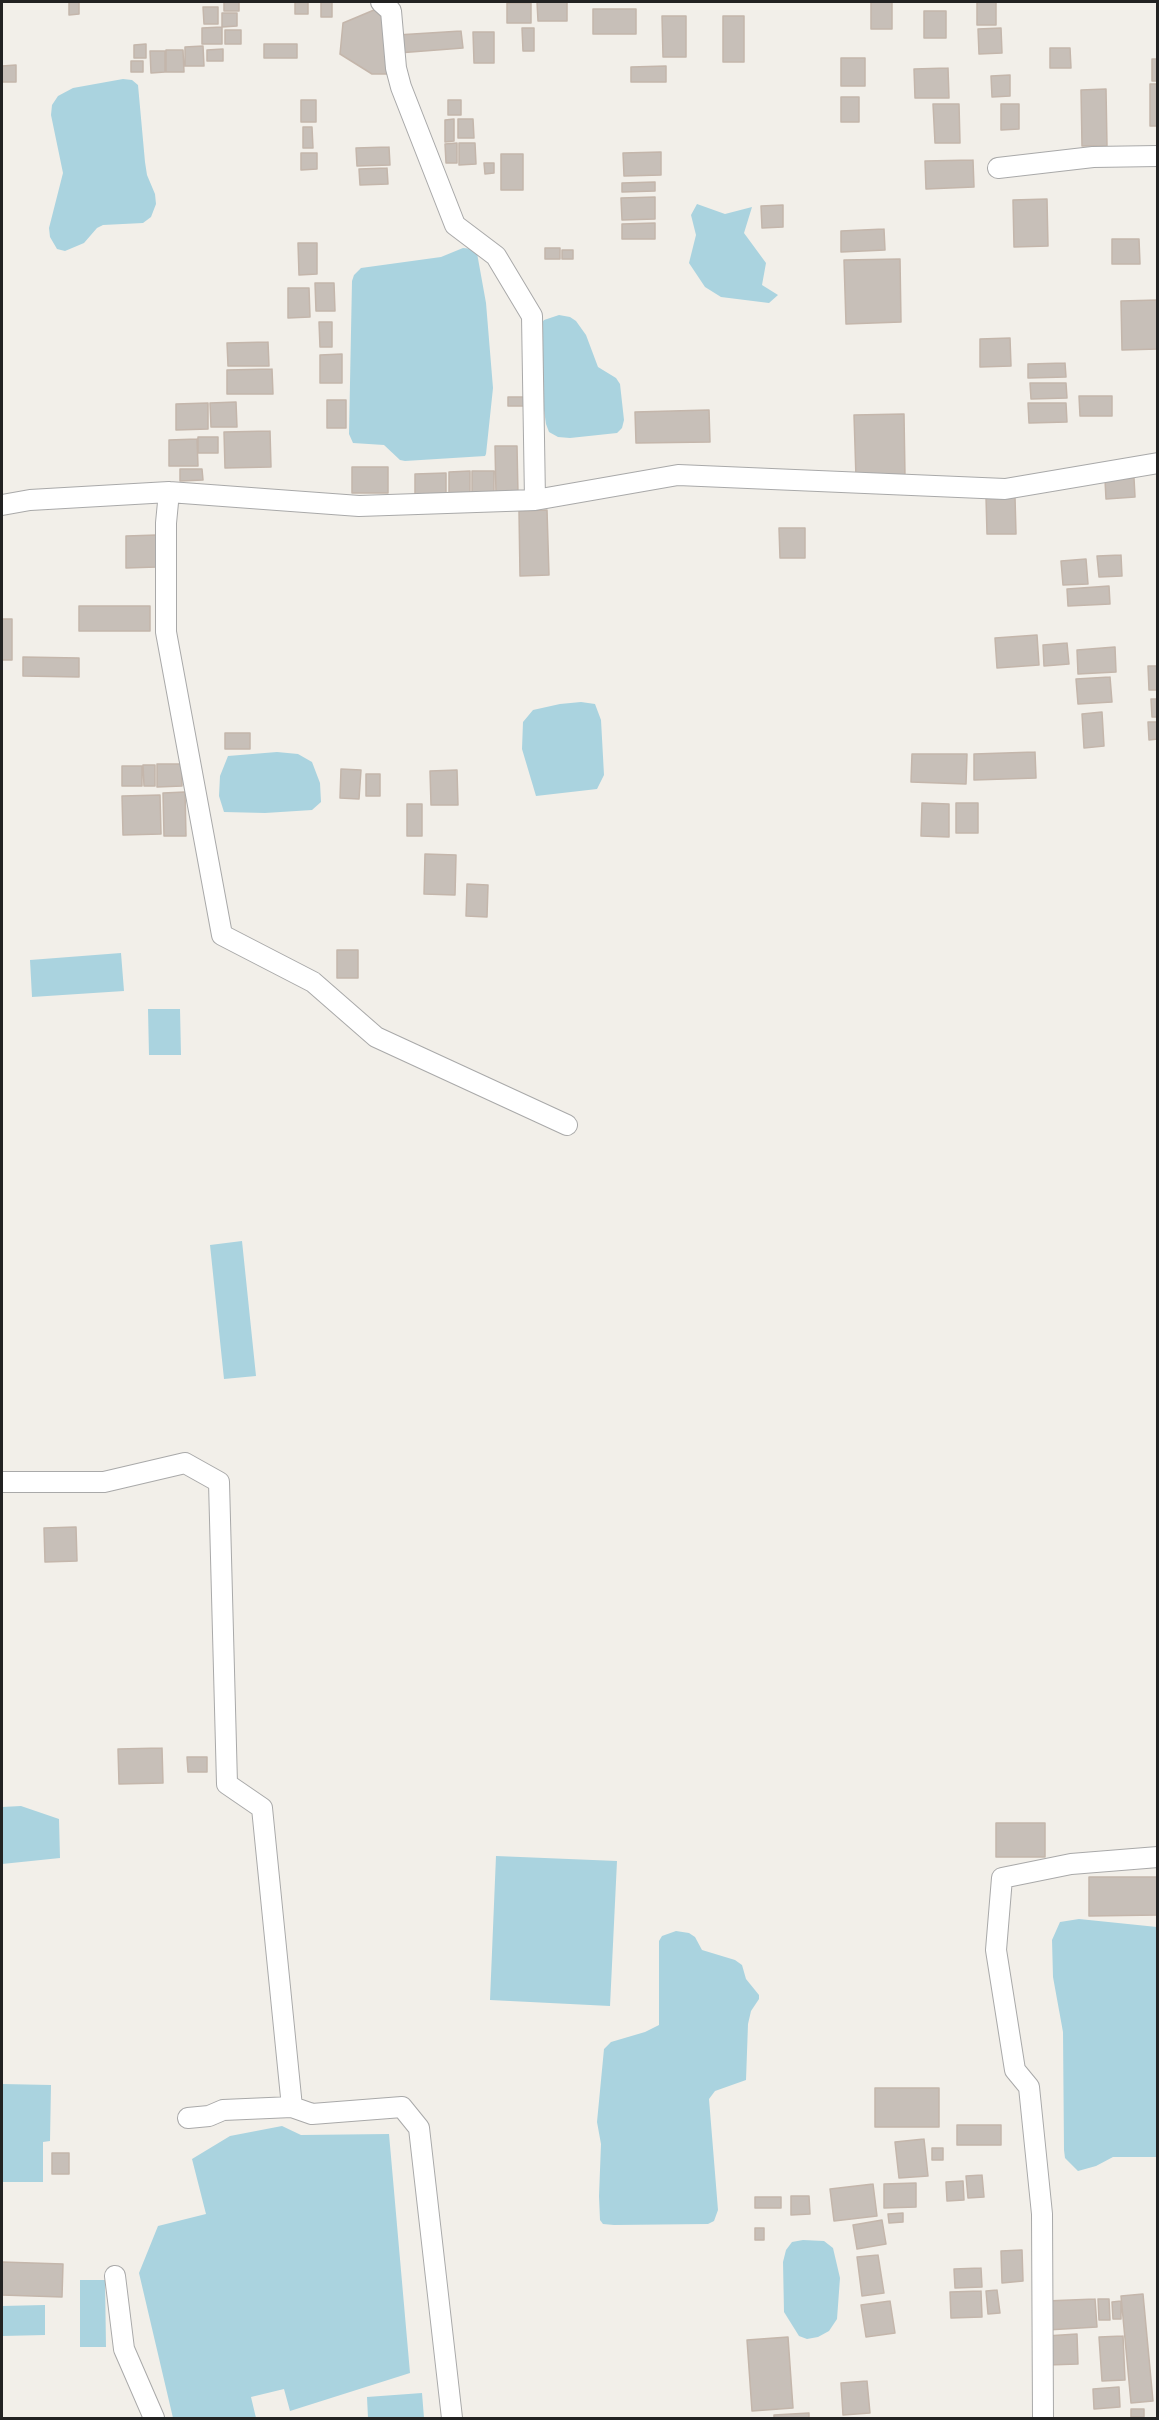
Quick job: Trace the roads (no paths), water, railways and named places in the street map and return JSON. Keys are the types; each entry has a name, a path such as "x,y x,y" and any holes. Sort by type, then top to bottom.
{"street":[{"path":"381,2 391,11 400,87 455,225 496,256 532,316 535,500"},
{"path":"998,168 1093,157 1158,156"},
{"path":"2,506 30,500 169,492 359,506 535,500 678,475 1005,489 1158,463"},
{"path":"169,492 166,523 166,632 222,934 313,982 376,1037 567,1125"},
{"path":"2,1482 104,1482 185,1463 219,1482 227,1784 262,1808 292,2106"},
{"path":"1043,2418 1042,2214 1029,2087 1015,2070 996,1950 1002,1878 1071,1864 1158,1857"},
{"path":"188,2118 208,2116 223,2110 292,2106 312,2114 402,2107 419,2128 452,2418"},
{"path":"116,2276 124,2349 154,2418"}],"water":[{"path":"123,79 132,80 138,85 145,162 156,204 151,217 143,223 103,225 97,228 84,243 65,251 57,249 50,237 49,228 63,173 51,115 52,105 58,96 73,88"},
{"path":"697,204 725,214 752,207 744,233 766,263 762,285 778,295 769,303 721,297 705,287 689,263 696,235 691,215"},
{"path":"463,248 473,249 477,253 486,303 493,388 485,456 405,461 400,460 384,445 353,443 349,434 352,281 354,275 361,268 441,257"},
{"path":"559,315 576,321 586,335 598,367 616,378 620,384 624,420 622,428 617,433 570,438 558,437 549,432 541,389 540,325 544,320"},
{"path":"581,702 595,704 601,720 604,775 597,789 536,796 522,749 523,722 533,710"},
{"path":"277,752 298,754 312,762 320,783 321,802 312,810 265,813 224,812 219,796 220,776 228,756"},
{"path":"121,953 124,991 32,997 30,960"},
{"path":"148,1009 180,1009 181,1055 149,1055"},
{"path":"242,1241 256,1376 224,1379 210,1245"},
{"path":"21,1806 59,1819 60,1858 2,1864 2,1807"},
{"path":"496,1856 617,1861 610,2006 490,2000"},
{"path":"1079,1919 1157,1927 1158,2157 1113,2157 1096,2166 1078,2171 1065,2158 1064,2150 1063,2032 1053,1977 1052,1940 1060,1922"},
{"path":"676,1931 689,1933 695,1937 702,1950 735,1960 742,1965 746,1979 759,1995 751,2011 748,2024 746,2080 715,2091 709,2099 718,2210 714,2221 708,2224 603,2224 600,2220 601,2144 597,2122 604,2049 611,2042 645,2032 659,2025 659,1941 662,1936"},
{"path":"2,2084 51,2085 50,2141 43,2142 43,2182 2,2182"},
{"path":"282,2126 301,2135 389,2134 410,2373 290,2411 284,2389 251,2397 256,2418 173,2418 139,2273 158,2226 206,2214 192,2159 230,2136"},
{"path":"824,2241 833,2248 840,2278 837,2319 829,2331 818,2337 807,2339 799,2336 784,2312 783,2262 786,2250 792,2242"},
{"path":"80,2280 105,2280 106,2347 80,2347"},
{"path":"45,2305 45,2335 2,2336 2,2306"},
{"path":"422,2393 424,2418 368,2418 367,2397"}]}
